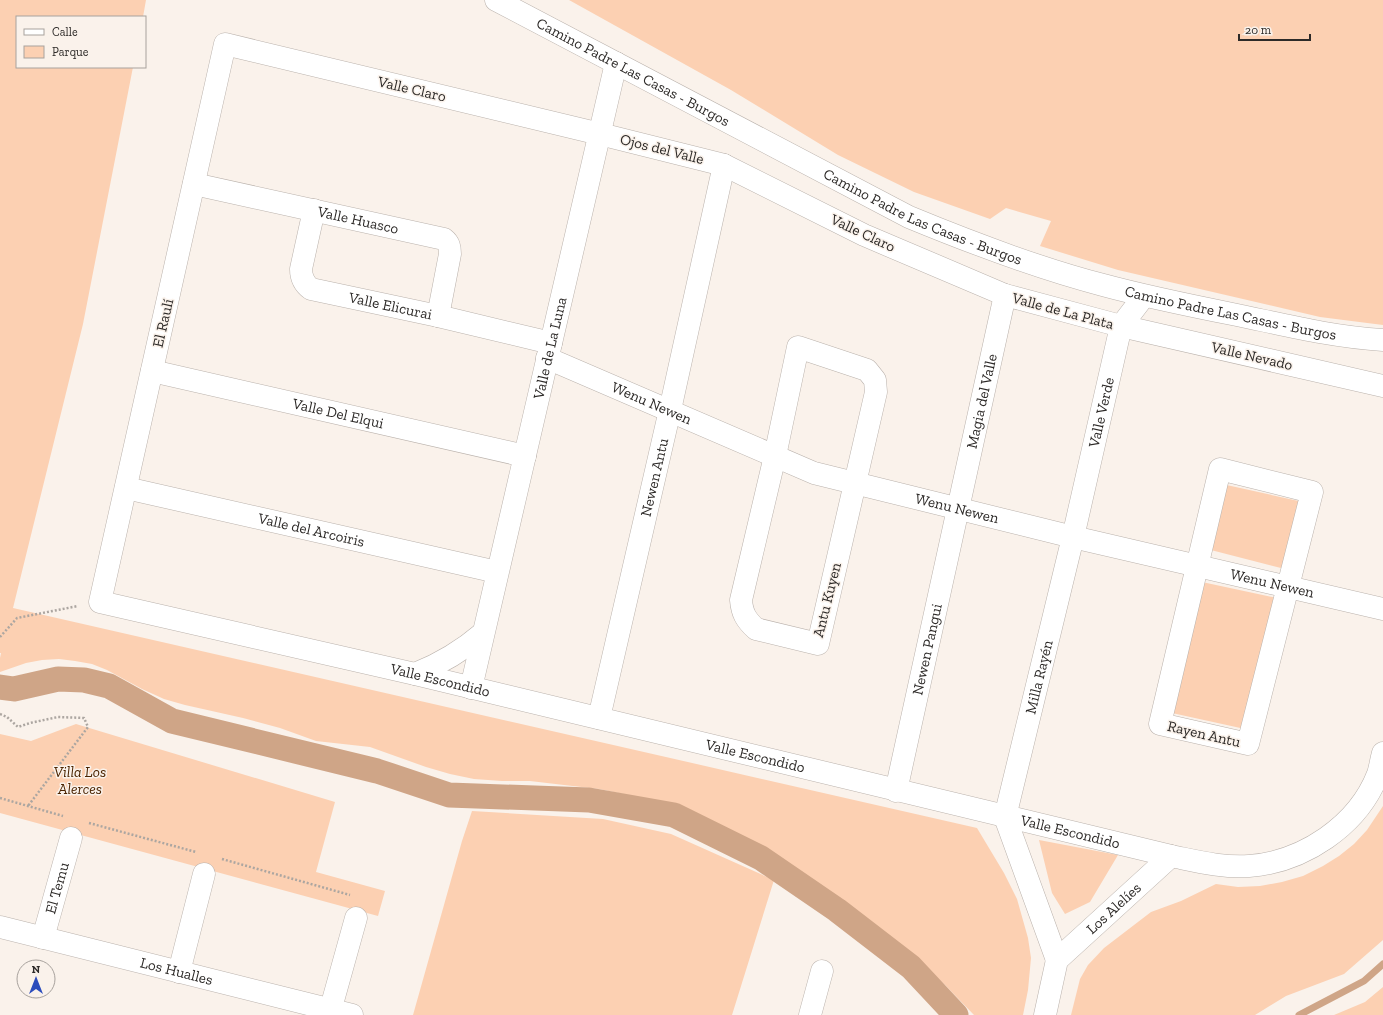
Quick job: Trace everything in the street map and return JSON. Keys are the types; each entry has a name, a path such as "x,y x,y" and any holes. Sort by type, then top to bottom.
{"street":[{"name":"Camino Padre Las Casas - Burgos","path":"496,0 909,217 959,238 1010,257 1144,296 1325,334 1383,340"},
{"name":"Valle Claro","path":"225,44 600,134"},
{"name":"El Raulí","path":"100,602 225,44"},
{"name":"Valle de La Luna","path":"471,688 616,63"},
{"name":"Ojos del Valle","path":"600,134 724,165"},
{"name":"Valle Claro","path":"724,165 864,235 1005,295"},
{"name":"Newen Antu","path":"599,718 670,410 724,165"},
{"name":"Valle Huasco","path":"194,184 444,239 448,242 450,254 438,316"},
{"name":"Valle Elicurai","path":"314,210 301,269 301,277 311,289 438,316 549,350"},
{"name":"Valle de La Plata","path":"1005,295 1121,326"},
{"name":"Magia del Valle","path":"959,508 1005,295"},
{"name":"Valle Verde","path":"1073,537 1121,326 1144,296"},
{"name":"Valle Nevado","path":"1121,326 1383,386"},
{"path":"775,456 798,347 867,370 875,380 876,392 855,483"},
{"name":"Wenu Newen","path":"549,350 670,410 814,473 1073,537 1383,609"},
{"name":"Valle Del Elqui","path":"152,371 525,456"},
{"name":"Antu Kuyen","path":"775,456 741,600 744,615 749,623 756,628 818,644 855,483"},
{"path":"1196,566 1220,469 1312,492 1289,587"},
{"name":"Valle del Arcoiris","path":"126,488 497,572"},
{"name":"Newen Pangui","path":"896,791 959,508"},
{"name":"Milla Rayén","path":"1005,817 1073,537"},
{"name":"Rayen Antu","path":"1196,566 1160,724 1248,744 1289,587"},
{"name":"Valle Escondido","path":"100,602 415,674 1170,856 1227,866 1249,866 1270,863 1310,849 1327,838 1343,824 1361,803 1380,764"},
{"path":"415,674 436,666 456,654 483,633"},
{"path":"1005,817 1057,960 1045,1015"},
{"name":"El Temu","path":"43,938 77,830"},
{"name":"Los Alelíes","path":"1057,960 1170,856"},
{"path":"179,972 208,862"},
{"path":"330,1013 356,918"},
{"name":"Los Hualles","path":"0,927 179,972 330,1013 352,1015"},
{"path":"810,1015 822,971"}],"path":[{"path":"0,637 17,618 100,602"},
{"path":"0,714 7,717 18,728 30,723 58,717 84,718 88,728 28,806"},
{"path":"0,798 69,817"},
{"path":"77,830 361,898 356,918"}],"green space":[{"path":"0,0 146,0 143,16 16,16 16,68 133,68 83,324 13,608 977,828 1004,873 1017,899 1028,938 1031,958 1028,990 1023,1015 974,1015 945,985 903,948 860,915 774,857 731,832 672,804 599,789 530,781 474,779 450,774 370,747 316,741 280,728 164,699 92,664 59,659 42,660 26,663 0,672"},
{"path":"569,0 1383,0 1383,325 1320,317 1118,270 1040,246 1051,221 1006,208 990,219 914,192 838,155 731,90"},
{"path":"1222,484 1303,502 1285,569 1207,549"},
{"path":"1202,582 1277,598 1245,729 1172,713"},
{"name":"Villa Los Alerces","path":"76,724 335,802 316,872 385,891 378,916 0,813 0,734 31,741"},
{"path":"1383,806 1383,940 1344,974 1286,996 1255,1015 1071,1015 1080,979 1088,965 1104,948 1151,912 1181,901 1216,884 1238,887 1260,886 1303,876 1339,856 1354,844 1367,830"},
{"path":"472,811 603,819 671,834 774,880 732,1015 413,1015 462,841"},
{"path":"1039,840 1118,855 1090,902 1065,914 1052,893"},
{"path":"1383,987 1383,1015 1334,1015 1365,1002"}],"waterway":[{"path":"0,687 14,689 58,679 84,680 109,686 172,721 377,771 449,795 589,800 674,815 761,858 837,910 911,967 956,1015"},
{"path":"1299,1015 1364,981 1383,964"}]}
